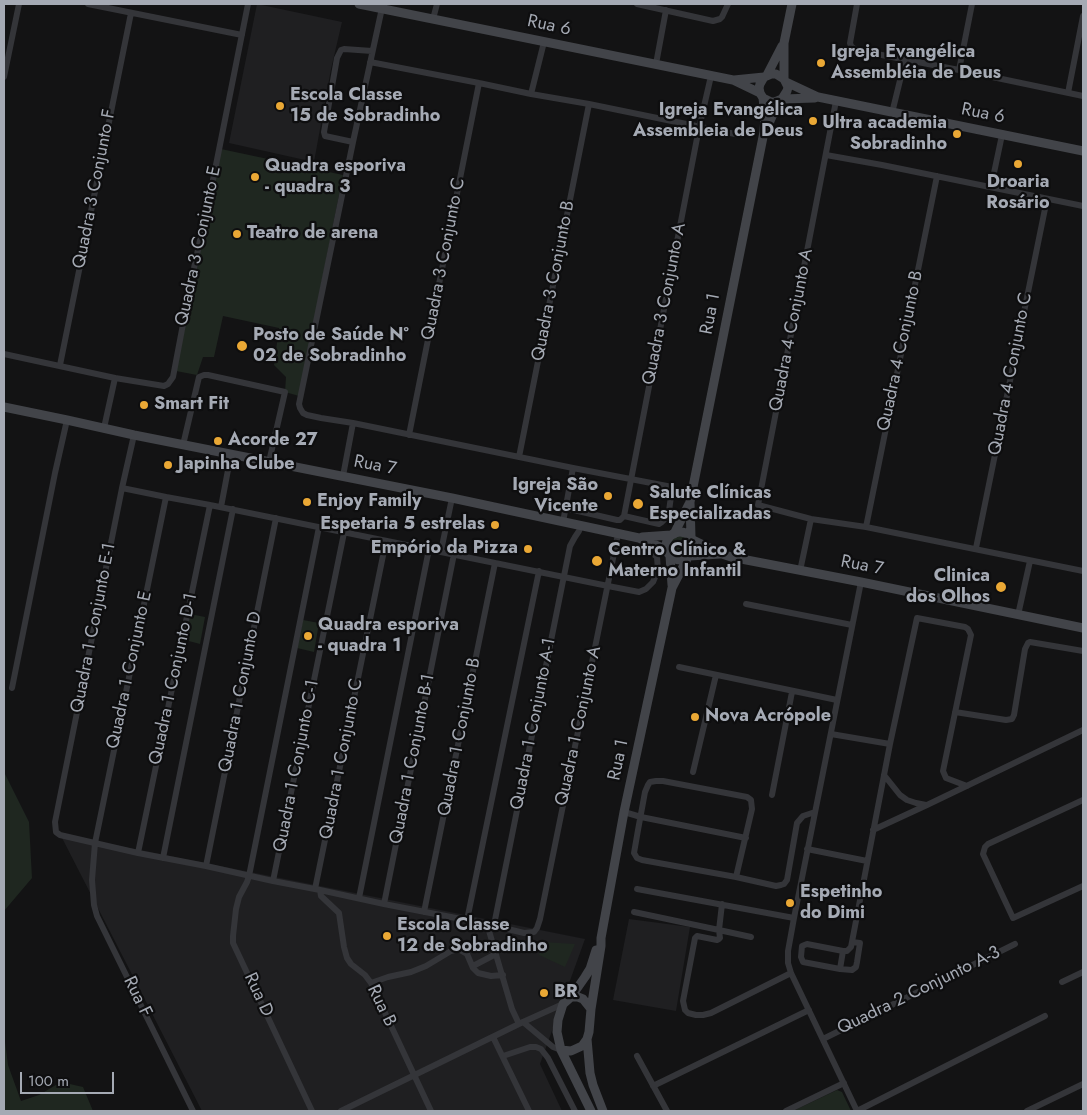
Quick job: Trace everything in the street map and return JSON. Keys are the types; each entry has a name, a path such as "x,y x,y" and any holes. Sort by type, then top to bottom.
{"main road":[{"name":"Rua 6","path":"359,4 733,80 766,76"},
{"path":"764,132 787,92 784,43 792,4"},
{"path":"764,132 765,115 760,84 776,60 784,43"},
{"path":"766,76 776,74 785,81"},
{"name":"Rua 6","path":"733,80 761,95"},
{"name":"Rua 6","path":"785,81 818,98"},
{"path":"761,95 771,102 781,100"},
{"name":"Rua 6","path":"781,100 818,98 836,101 1083,151"},
{"name":"Rua 1","path":"690,502 764,132"},
{"name":"Rua 7","path":"4,407 639,538 668,553"},
{"path":"690,502 694,549 688,557 678,560 668,553 667,542 690,502"},
{"path":"673,534 683,532 692,539"},
{"name":"Rua 7","path":"639,538 673,534"},
{"name":"Rua 7","path":"692,539 722,554 1083,628"},
{"name":"Rua 1","path":"668,553 672,588"},
{"name":"Rua 7","path":"688,557 722,554"},
{"name":"Rua 1","path":"601,938 624,812 672,588 688,557"},
{"path":"592,1111 561,1050 557,1032 562,1004 570,997 590,969 601,938"},
{"path":"561,1050 571,1051 582,1046 587,1039 602,946 601,938"},
{"path":"570,997 583,999 591,1010"},
{"path":"587,1039 591,1079 603,1111"}],"street":[{"path":"4,77 18,4"},
{"path":"88,4 242,35"},
{"name":"Quadra 3 Conjunto E","path":"114,378 164,386 173,377 248,4"},
{"path":"433,19 437,4"},
{"path":"637,4 708,20 717,20 722,17 728,4"},
{"path":"857,4 850,43 856,50 1083,96"},
{"path":"958,70 972,4"},
{"path":"382,8 300,408 307,415 321,418 671,487 669,511 665,519 659,524 624,516 617,520 565,508"},
{"path":"656,64 666,10"},
{"name":"Quadra 3 Conjunto F","path":"60,365 131,13"},
{"path":"1068,93 1083,16"},
{"path":"531,94 544,42"},
{"path":"353,142 325,136 324,132 337,58 341,50 344,49 372,51"},
{"path":"892,112 905,60"},
{"path":"370,62 740,135"},
{"name":"Quadra 3 Conjunto A","path":"624,516 699,128 711,76"},
{"name":"Quadra 3 Conjunto C","path":"409,436 480,83"},
{"name":"Quadra 4 Conjunto A","path":"811,519 758,505 836,101"},
{"name":"Quadra 3 Conjunto B","path":"519,457 589,104"},
{"path":"991,187 1002,135"},
{"path":"826,155 882,164 1083,206"},
{"name":"Quadra 4 Conjunto B","path":"866,526 937,176"},
{"name":"Quadra 4 Conjunto C","path":"976,548 1047,199"},
{"path":"4,354 114,378 104,428"},
{"path":"183,445 199,378 208,375 285,392 269,462"},
{"path":"12,688 67,420"},
{"path":"343,476 353,423"},
{"name":"Quadra 1 Conjunto E-1","path":"95,843 60,835 56,832 56,822 134,435"},
{"path":"221,507 231,454"},
{"path":"563,522 573,468"},
{"path":"122,488 210,504 639,592 653,582 658,570 657,557 650,551 636,547 616,548"},
{"name":"Quadra 1 Conjunto E","path":"92,880 95,843 166,497"},
{"path":"441,551 452,498"},
{"name":"Quadra 1 Conjunto D-1","path":"138,853 210,504"},
{"name":"Quadra 1 Conjunto D-1","path":"163,858 233,509"},
{"name":"Quadra 1 Conjunto D","path":"206,866 276,518"},
{"path":"800,570 811,519 866,526 1083,571"},
{"name":"Quadra 1 Conjunto A-1","path":"490,924 570,546 581,526"},
{"name":"Quadra 1 Conjunto C-1","path":"250,876 319,527"},
{"name":"Quadra 1 Conjunto C-1","path":"273,881 344,533"},
{"name":"Quadra 1 Conjunto A","path":"490,924 530,933 534,932 537,928 540,919 618,534"},
{"name":"Quadra 1 Conjunto C","path":"317,889 386,541"},
{"name":"Quadra 1 Conjunto B-1","path":"359,898 429,550"},
{"name":"Quadra 1 Conjunto B-1","path":"384,904 454,554"},
{"path":"1018,615 1030,561"},
{"name":"Quadra 1 Conjunto B","path":"424,912 495,563"},
{"name":"Quadra 1 Conjunto A-1","path":"467,920 539,572"},
{"path":"861,582 788,951 788,963 791,973 857,1111 1044,1016"},
{"path":"746,604 852,625"},
{"path":"852,942 860,943 856,967 852,970 803,962 801,957 802,946 807,944 842,951 850,950 916,618 965,627 971,635 943,772 946,778 966,786"},
{"path":"955,712 1006,720 1012,719 1025,648 1030,642 1083,651"},
{"path":"678,667 837,700"},
{"path":"693,772 716,675"},
{"path":"772,795 792,692"},
{"path":"874,830 1083,730"},
{"path":"830,734 890,744"},
{"path":"884,775 900,795 907,800 927,805"},
{"path":"736,877 752,809 751,800 747,797 656,781 650,782 645,792 634,853 638,858 776,886 781,886 787,880 797,823 803,816 815,812"},
{"path":"1083,800 988,844 983,854 1013,918 1083,886"},
{"path":"624,812 746,838"},
{"path":"95,843 384,904 490,924 496,954 512,1009 521,1023 552,1047 561,1050"},
{"path":"807,848 868,861"},
{"name":"Rua D","path":"250,876 239,897 232,936 233,943 312,1111"},
{"name":"Rua F","path":"92,880 97,916 193,1111"},
{"name":"Rua B","path":"317,889 321,896 339,913 347,958 351,964 365,974 371,983 432,1111"},
{"path":"637,889 794,918"},
{"path":"722,904 720,938 717,940 697,936 694,939 683,1000 685,1010 696,1015 711,1013 791,973"},
{"path":"634,912 751,937"},
{"name":"Quadra 2 Conjunto A-3","path":"822,1039 1015,944"},
{"path":"371,983 411,972 455,950 462,950 467,954 478,973 503,976"},
{"path":"840,969 842,951"},
{"path":"473,966 496,954"},
{"path":"1062,982 1083,972"},
{"path":"341,1111 562,1004"},
{"path":"653,1086 808,1010"},
{"path":"533,1031 532,1021 534,1017"},
{"path":"493,1037 530,1111"},
{"path":"503,1056 530,1047 541,1049 548,1058 574,1111"},
{"path":"637,1056 667,1111"},
{"path":"786,1111 844,1083"},
{"path":"1027,1111 1083,1084"}],"shaded area":[{"name":"Escola Classe 15 de Sobradinho","path":"257,4 342,22 331,69 314,162 229,143"},
{"path":"221,149 343,175 299,396 285,392 286,377 274,365 279,328 223,316 214,357 203,357 197,375 176,371"},
{"path":"676,535 684,535 691,542 691,550 684,557 676,557 669,550 669,542"},
{"path":"190,614 205,617 200,644 185,640"},
{"name":"Quadra esporiva - quadra 1","path":"303,620 319,623 314,652 297,648"},
{"path":"4,772 29,822 32,878 4,911"},
{"path":"60,834 585,939 540,1064 562,1111 202,1111"},
{"path":"629,919 690,927 676,1011 613,1000"},
{"path":"543,942 575,944 565,967 539,955"},
{"path":"4,1034 8,1065 21,1101 39,1095 61,1082 83,1087 93,1111 4,1111"},
{"path":"837,1090 842,1092 851,1111 793,1111"}],"place":[{"name":"Igreja Evangélica Assembléia de Deus","path":"821,63"},
{"name":"Escola Classe 15 de Sobradinho","path":"280,106"},
{"name":"Igreja Evangélica Assembleia de Deus","path":"813,121"},
{"name":"Ultra academia Sobradinho","path":"957,134"},
{"name":"Droaria Rosário","path":"1018,164"},
{"name":"Quadra esporiva - quadra 3","path":"255,177"},
{"name":"Teatro de arena","path":"237,234"},
{"name":"Posto de Saúde N° 02 de Sobradinho","path":"242,346"},
{"name":"Smart Fit","path":"144,405"},
{"name":"Acorde 27","path":"218,441"},
{"name":"Japinha Clube","path":"168,465"},
{"name":"Igreja São Vicente","path":"608,496"},
{"name":"Enjoy Family","path":"307,502"},
{"name":"Salute Clínicas Especializadas","path":"638,504"},
{"name":"Espetaria 5 estrelas","path":"495,525"},
{"name":"Empório da Pizza","path":"528,549"},
{"name":"Centro Clínico & Materno Infantil","path":"597,561"},
{"name":"Clinica dos Olhos","path":"1001,587"},
{"name":"Quadra esporiva - quadra 1","path":"308,636"},
{"name":"Nova Acrópole","path":"695,717"},
{"name":"Espetinho do Dimi","path":"790,903"},
{"name":"Escola Classe 12 de Sobradinho","path":"387,936"},
{"name":"BR","path":"544,993"}]}
